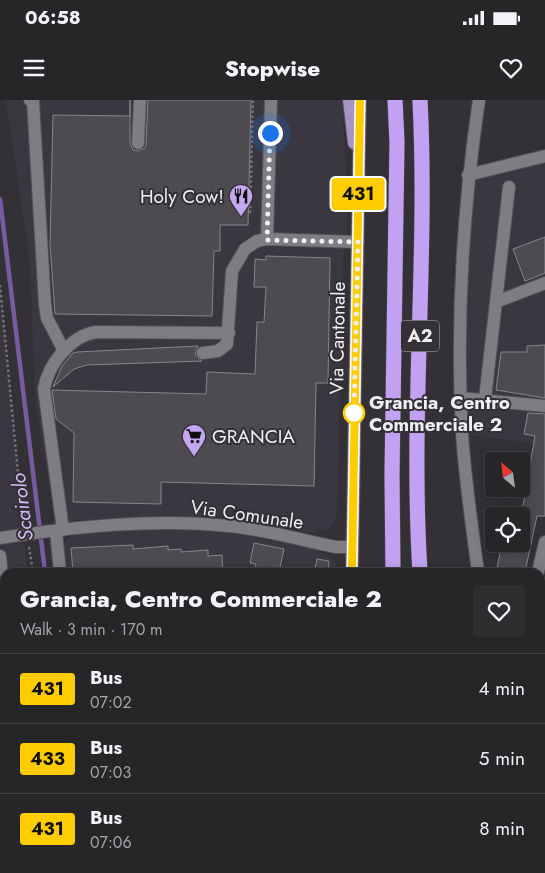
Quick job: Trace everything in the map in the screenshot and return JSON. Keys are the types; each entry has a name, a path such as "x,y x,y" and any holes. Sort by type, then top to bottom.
{"highway":[{"name":"A2","path":"393,568 392,475 397,151 396,100"},
{"name":"A2","path":"420,100 422,242 418,465 420,568"}],"main road":[{"name":"Via Cantonale","path":"348,100 358,165"},
{"name":"Via Cantonale","path":"352,568 360,100"}],"street":[{"path":"30,100 33,101 45,305 47,318 64,351"},
{"path":"138,143 140,100"},
{"path":"267,240 271,100"},
{"path":"478,568 462,434 461,398 463,276 468,175 479,100"},
{"path":"468,175 545,156"},
{"path":"485,399 510,187"},
{"path":"203,353 223,348 228,344 233,268 245,249 257,241 267,240 358,242"},
{"path":"496,302 545,283"},
{"path":"60,568 44,389 47,377 64,351 83,336 96,332 229,334"},
{"path":"461,398 545,406"},
{"name":"Via Comunale","path":"0,538 56,531 175,522 229,526 336,547 351,547"},
{"path":"539,568 545,542"}],"path":[{"path":"250,213 253,100"},
{"path":"0,285 18,474 32,568"}],"shaded area":[{"path":"6,100 342,100 348,212 343,261 337,512 335,521 329,528 313,533 235,516 55,521 35,397 30,262"},
{"path":"545,156 545,445 462,434 468,175"},
{"path":"0,279 27,568 0,568"},
{"path":"177,527 241,535 312,548 334,560 338,568 65,568 63,544 71,535"}],"building":[{"path":"148,100 251,100 248,225 220,225 220,251 214,251 212,316 55,314 50,244 53,115 130,116 130,143 133,150 138,151 145,148 146,144"},
{"path":"545,237 545,273 525,281 513,249"},
{"name":"GRANCIA","path":"266,256 330,258 328,383 316,383 314,486 161,482 161,504 73,502 74,433 56,419 52,390 206,394 207,372 255,374 257,322 264,322 266,287 254,287 255,259 266,260"},
{"path":"545,345 545,398 496,390 501,352 527,352 527,346"},
{"path":"198,346 195,355 202,361 87,365 74,369 53,387 62,366 73,353"},
{"path":"528,413 545,414 545,516 537,516 530,549 530,507 523,507 524,498 530,498 530,465 535,436 524,434"},
{"path":"254,543 284,549 280,568 255,568 256,564 250,563"},
{"path":"133,545 133,549 168,546 168,550 181,549 181,552 208,550 208,556 222,555 223,568 73,568 71,548"},
{"path":"500,552 529,552 526,568 497,567"},
{"path":"317,559 329,561 328,568 315,568"}],"waterway":[{"name":"Scairolo","path":"0,199 45,568"}],"bus line":[{"name":"431","path":"352,568 360,100"}],"place":[{"name":"Holy Cow!","path":"241,217"},
{"name":"Grancia, Centro Commerciale 2","path":"354,413"},
{"name":"GRANCIA","path":"194,457"}],"route":[{"path":"270,133 267,240 358,242 354,413"}]}
